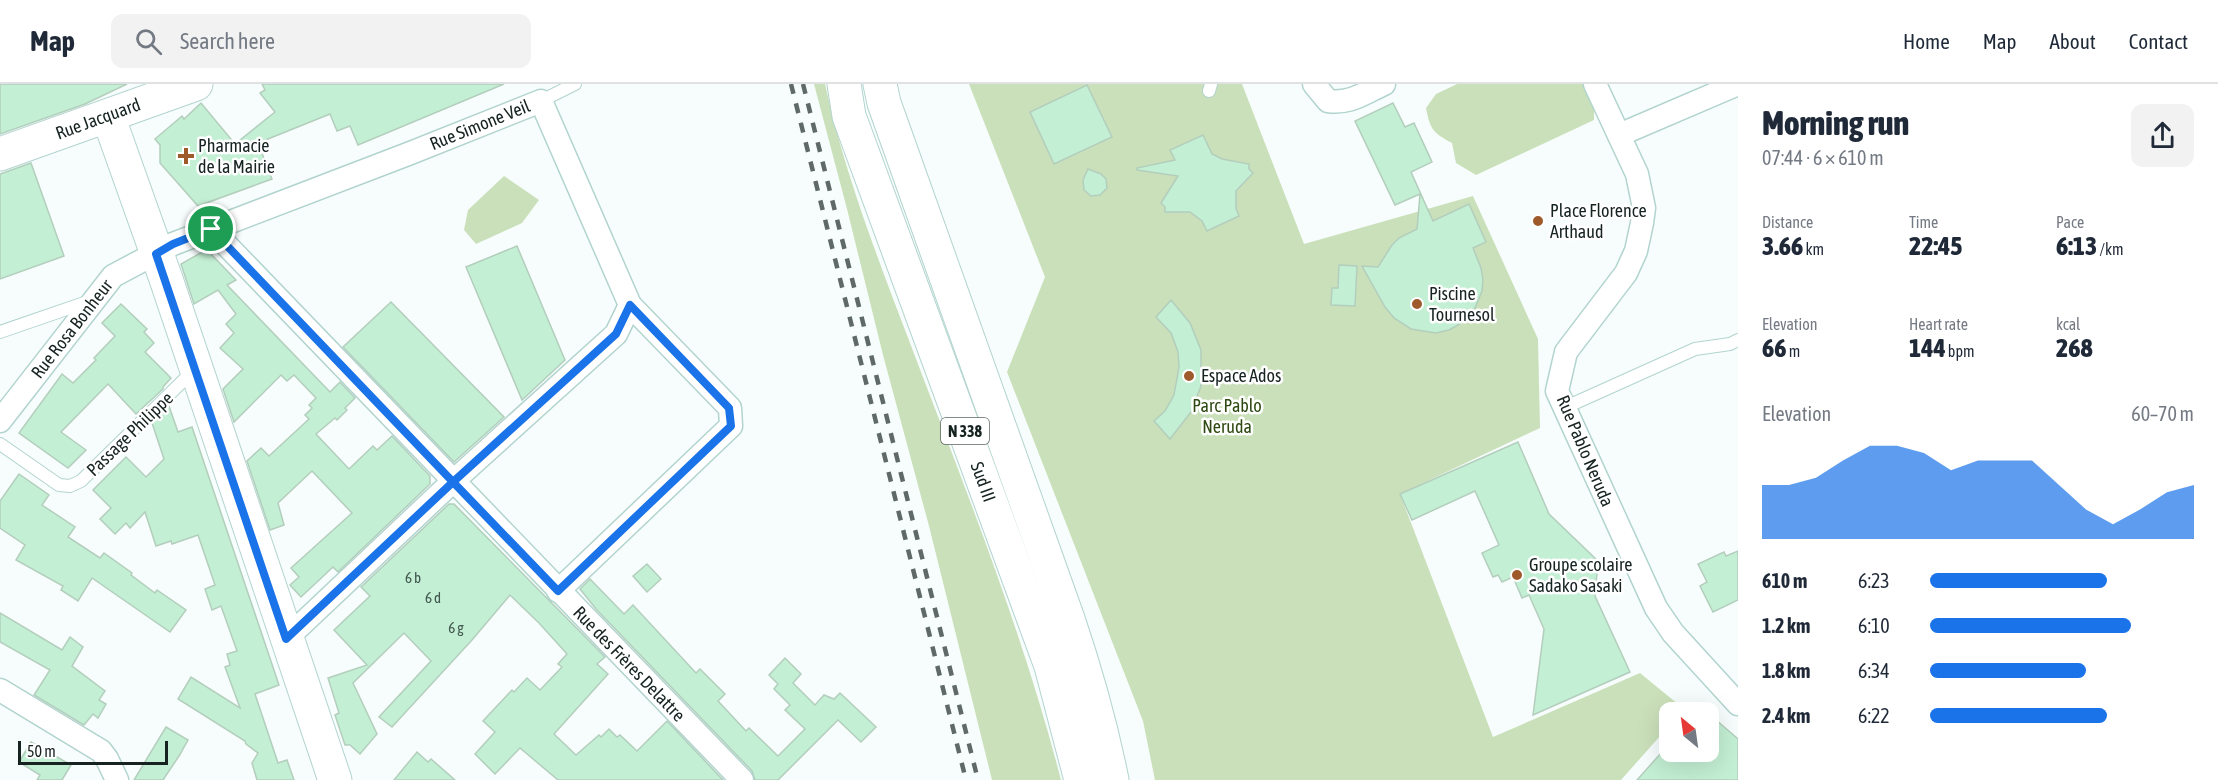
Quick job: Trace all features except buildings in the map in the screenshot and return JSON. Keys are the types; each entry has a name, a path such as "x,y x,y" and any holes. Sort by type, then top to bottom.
{"main road":[{"name":"Rue Jacquard","path":"0,154 108,116 160,90 196,84"},
{"name":"Sud III","path":"844,84 849,116 1051,666 1081,780"},
{"name":"Sud III","path":"880,84 884,103 1088,678 1112,780"},
{"path":"108,116 335,780"},
{"path":"1047,561 1076,616 1099,676 1119,736 1129,780"}],"street":[{"path":"1314,84 1328,100 1340,102 1357,98 1384,84"},
{"name":"Rue Pablo Neruda","path":"1595,84 1637,174 1644,207 1636,251 1626,273 1566,352 1557,391 1656,608 1673,633 1738,704"},
{"path":"1619,135 1738,84"},
{"name":"Rue Simone Veil","path":"211,229 408,154 541,100 630,305"},
{"path":"156,254 173,244 211,229"},
{"name":"Rue des Frères Delattre","path":"211,229 742,780"},
{"name":"Rue Rosa Bonheur","path":"0,421 92,300 113,276 156,254"},
{"path":"286,639 453,482 616,334 630,305 729,408 731,426 558,591"},
{"path":"0,690 101,751 117,780"}],"lane":[{"path":"541,100 575,84"},
{"path":"0,332 92,300"},
{"path":"1566,407 1695,349 1730,344 1738,340"},
{"name":"Passage Philippe","path":"0,444 59,485 70,486 81,481 195,369"}],"green space":[{"path":"814,84 825,84 864,219 1012,617 1061,780 992,780 929,526"},
{"name":"Parc Pablo Neruda","path":"969,84 1242,84 1304,244 1473,196 1538,339 1540,428 1400,494 1493,737 1640,673 1675,702 1659,702 1659,737 1621,780 1155,780 1143,721 1007,372 1045,277"},
{"path":"1457,84 1583,84 1594,105 1594,120 1476,175 1456,163 1452,143 1433,130 1427,115 1426,108 1436,94"},
{"path":"504,176 539,200 522,223 476,244 464,230 468,210"}],"railway":[{"path":"791,84 966,780"},
{"path":"803,84 978,780"}],"place":[{"name":"Pharmacie de la Mairie","path":"186,156"},
{"name":"Place Florence Arthaud","path":"1538,221"},
{"name":"Piscine Tournesol","path":"1417,304"},
{"name":"Espace Ados","path":"1189,376"},
{"name":"Groupe scolaire Sadako Sasaki","path":"1517,575"}],"route":[{"path":"211,229 173,244 156,254 286,639 453,482 558,591 731,426 729,408 630,305 616,334 453,482 211,229"}]}
